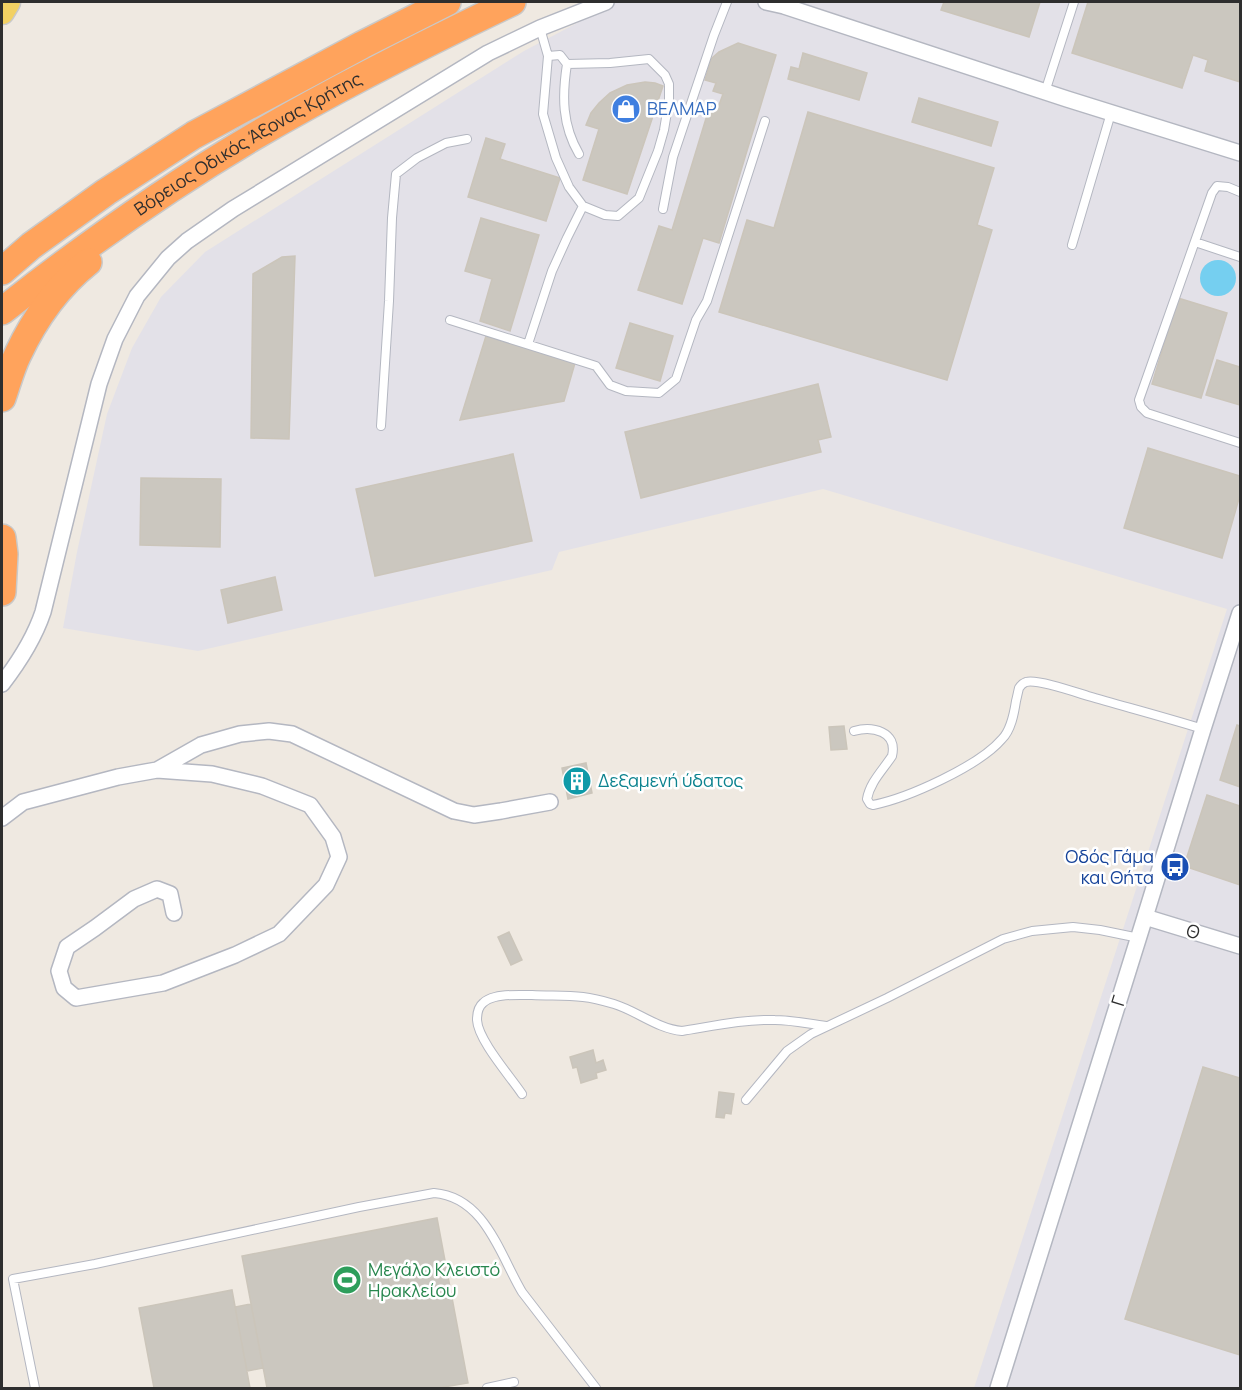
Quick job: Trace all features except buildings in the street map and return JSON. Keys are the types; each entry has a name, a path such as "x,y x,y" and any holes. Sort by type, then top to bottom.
{"highway":[{"name":"Βόρειος Οδικός Άξονας Κρήτης","path":"2,271 31,246 106,192 194,135 447,2"},
{"name":"Βόρειος Οδικός Άξονας Κρήτης","path":"2,311 51,272 144,206 252,138 341,87 512,2"},
{"path":"2,398 18,355 46,305 80,268 150,215 258,146 341,87"},
{"path":"2,538 4,554 2,592"}],"main road":[{"path":"2,12 8,2"}],"street":[{"path":"2,684 18,663 38,627 43,612 107,359 124,319 137,296 168,258 187,241 233,209 488,52 540,28 606,2"},
{"path":"766,2 784,4 1045,92 1240,153"},
{"name":"Γ","path":"998,1389 1240,613"},
{"path":"157,770 201,745 240,734 269,731 292,734 454,811 474,815 550,802"},
{"path":"2,818 23,802 118,777 157,770 212,774 262,786 309,805 333,837 339,857 326,885 279,934 235,955 163,982 76,998 64,988 59,970 67,946 134,899 157,889 170,894 174,914"},
{"name":"Θ","path":"1145,917 1240,946"}],"lane":[{"path":"663,209 673,157 727,2"},
{"path":"1045,92 1074,2"},
{"path":"540,28 548,56 543,114 556,159 569,187 583,206 605,215 618,216 639,198 654,162 664,130 669,84 665,75 650,59 599,64 567,64"},
{"path":"548,56 560,55 567,64 563,89 567,128 571,141 579,154"},
{"path":"1072,245 1111,113"},
{"path":"450,320 596,366 610,385 626,391 659,393 676,380 696,320 707,301 765,121"},
{"path":"381,426 396,174 417,158 446,143 467,139"},
{"path":"1240,192 1228,187 1217,186 1210,199 1139,400 1141,407 1147,413 1240,443"},
{"path":"528,344 552,271 583,206"},
{"path":"1195,242 1240,257"},
{"path":"854,731 870,729 879,731 888,736 892,742 892,756 874,781 868,794 867,799 873,805 903,797 937,782 993,749 1004,738 1009,728 1019,688 1028,681 1055,686 1203,729"},
{"path":"746,1100 787,1052 800,1041 991,944 1022,933 1073,927 1139,938"},
{"path":"522,1094 483,1038 478,1027 477,1018 480,1006 496,996 572,996 594,999 629,1009 655,1023 682,1031 735,1022 764,1020 826,1026"},
{"path":"35,1389 12,1279 94,1264 359,1207 443,1193 467,1206 481,1218 522,1292 596,1389"},
{"path":"487,1389 514,1382"}],"shaded area":[{"path":"617,2 1240,2 1240,1388 974,1388 1227,609 823,489 559,552 552,570 198,651 63,628 107,414 132,348 161,297 205,252 524,51"}],"water":[{"path":"1218,260 1231,265 1236,278 1231,291 1218,296 1205,291 1200,278 1205,265"}],"place":[{"name":"ΒΕΛΜΑΡ","path":"626,109"},
{"name":"Δεξαμενή ύδατος","path":"577,781"},
{"name":"Οδός Γάμα και Θήτα","path":"1175,867"},
{"name":"Μεγάλο Κλειστό Ηρακλείου","path":"347,1280"}]}
